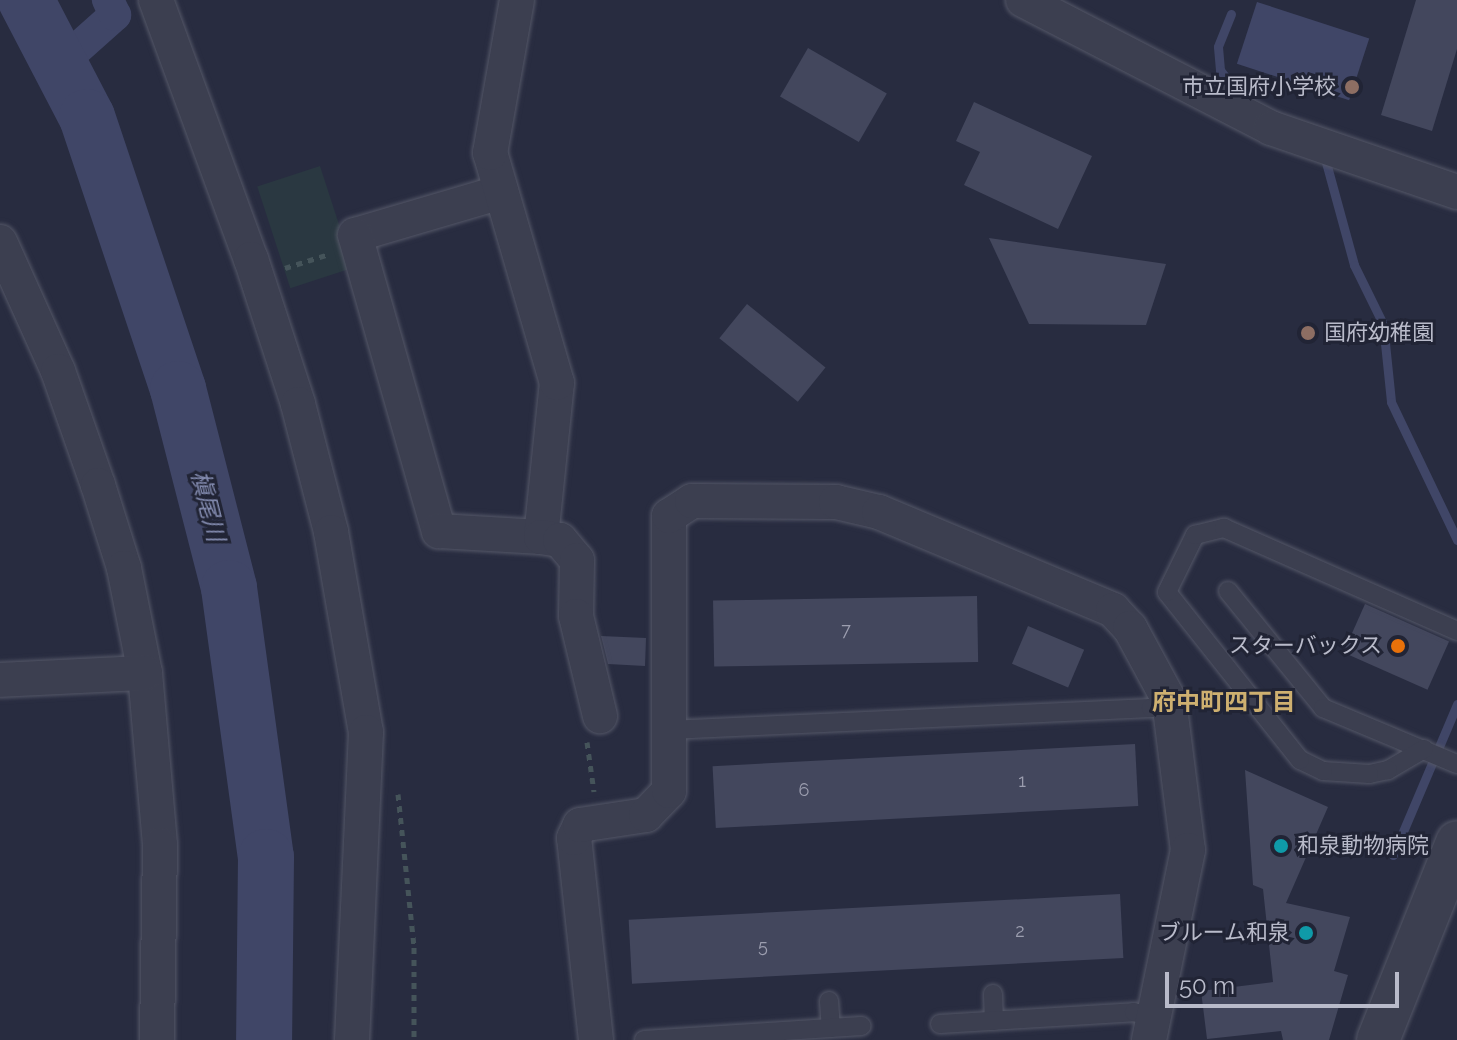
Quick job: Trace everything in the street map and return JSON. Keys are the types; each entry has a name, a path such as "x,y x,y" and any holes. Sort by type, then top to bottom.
{"street":[{"path":"156,0 251,259 298,404 331,532 366,732 352,1040"},
{"path":"517,0 490,153 557,383 541,537"},
{"path":"1023,0 1271,128 1457,192"},
{"path":"501,192 355,235 439,531 560,540 577,560 576,616 604,696"},
{"path":"0,242 58,371 98,485 124,568 145,673 160,845 157,1040"},
{"path":"596,1040 574,838 580,825 646,815 669,791 669,516 692,501 836,502 879,512 1113,610 1130,628 1169,700 1188,850 1152,1029"},
{"path":"0,680 145,673"},
{"path":"1378,1040 1457,842"}],"lane":[{"path":"1438,756 1369,774 1323,771 1300,760 1167,592 1195,535 1224,528 1457,631"},
{"path":"1228,591 1323,708 1438,756"},
{"path":"669,730 1151,708 1169,700"},
{"path":"993,994 994,1021"},
{"path":"829,1001 831,1028"},
{"path":"940,1024 1134,1012 1152,1029"},
{"path":"644,1040 862,1026"}],"path":[{"path":"251,259 284,268 359,245"},
{"path":"599,822 582,720 604,696"},
{"path":"397,788 414,947 414,1040"}],"shaded area":[{"path":"320,166 353,268 290,288 257,186"}],"water":[{"path":"1257,2 1369,38 1349,100 1237,64"}],"building":[{"path":"1416,0 1457,0 1457,49 1432,131 1381,115"},
{"path":"808,48 887,94 859,142 780,96"},
{"path":"974,102 1092,156 1058,229 964,185 980,152 956,141"},
{"path":"989,238 1166,264 1146,325 1029,324"},
{"path":"747,304 825,368 798,402 719,338"},
{"path":"977,596 978,662 714,667 713,601"},
{"name":"スターバックス","path":"1365,604 1449,641 1427,690 1343,652"},
{"path":"1028,626 1084,650 1068,688 1012,664"},
{"path":"601,636 646,638 645,666 608,664"},
{"path":"1135,744 1138,806 716,828 713,766"},
{"path":"1245,770 1328,807 1286,903 1350,917 1334,971 1348,975 1329,1040 1283,1040 1281,1031 1207,1039 1201,991 1273,982 1263,889 1253,885"},
{"path":"1120,894 1123,958 632,984 629,920"}],"waterway":[{"name":"槇尾川","path":"26,0 87,117 178,389 229,588 266,857 264,1040"},
{"path":"60,64 115,15 108,0"},
{"path":"1231,14 1218,47 1220,70 1237,92"},
{"path":"1324,155 1354,265 1383,324 1391,402 1457,540"},
{"path":"1393,855 1457,704"}],"place":[{"name":"市立国府小学校","path":"1352,87"},
{"name":"国府幼稚園","path":"1308,333"},
{"name":"スターバックス","path":"1398,646"},
{"name":"和泉動物病院","path":"1281,846"},
{"name":"ブルーム和泉","path":"1306,933"}],"district":[{"name":"府中町四丁目","path":"1224,702"}]}
